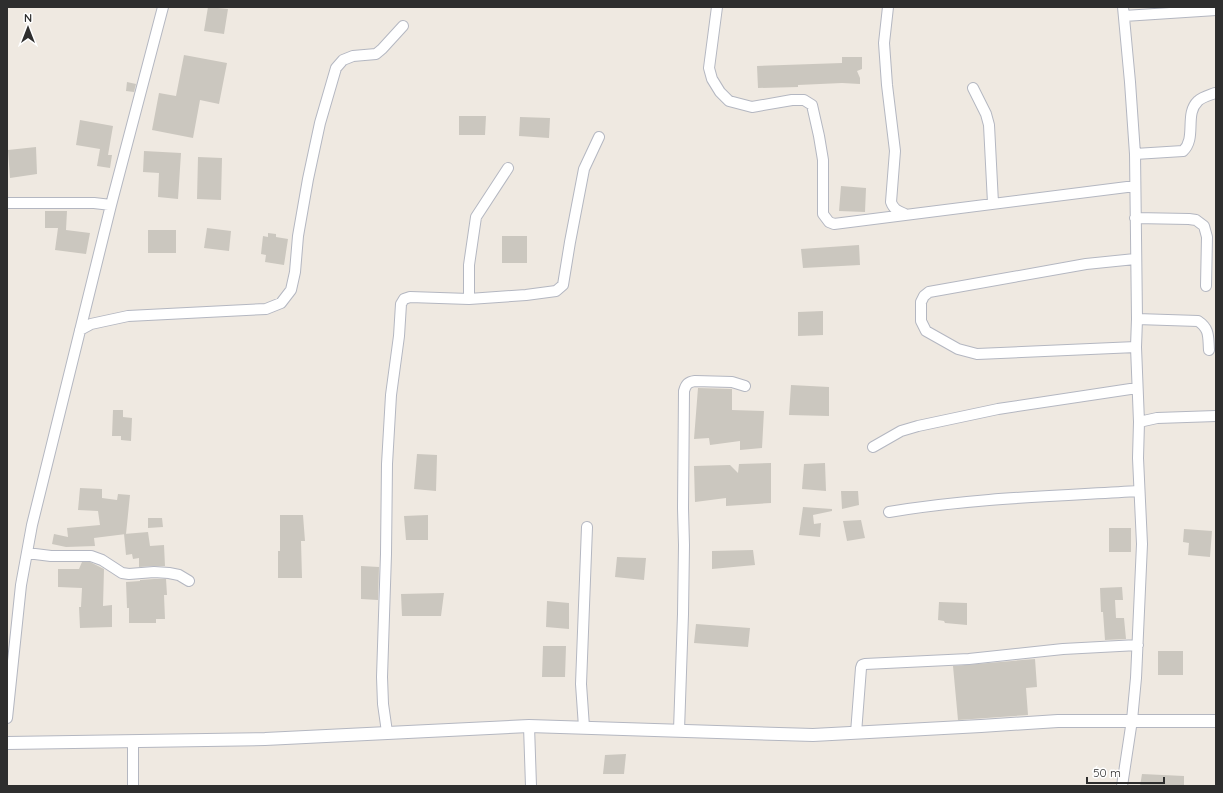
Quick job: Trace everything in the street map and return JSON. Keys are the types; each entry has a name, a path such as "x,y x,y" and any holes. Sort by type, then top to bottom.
{"street":[{"path":"7,718 21,585 32,525 111,205 163,7"},
{"path":"717,7 709,68 712,79 720,92 729,102 752,107 792,100 804,100 812,104 823,160 823,214 829,222 834,224 1135,186"},
{"path":"888,7 884,42 887,85 895,150 891,202 893,208 905,214"},
{"path":"1122,786 1132,720 1136,678 1142,544 1139,491 1139,422 1136,347 1135,154 1123,11 1216,10"},
{"path":"80,330 90,324 128,316 266,309 281,303 291,290 295,272 298,236 308,179 320,123 333,74 343,60 353,56 376,54 403,26"},
{"path":"973,88 986,114 989,125 993,203"},
{"path":"1135,154 1183,151 1188,144 1194,107 1199,99 1215,94"},
{"path":"388,732 383,704 382,677 387,464 391,395 401,304 404,299 410,297 469,298 526,296 556,291 563,285 584,169 599,137"},
{"path":"469,298 469,265 476,217 508,168"},
{"path":"7,203 94,203 111,205"},
{"path":"1135,218 1189,219 1196,220 1204,226 1206,237 1206,286"},
{"path":"1136,259 1086,264 929,292 924,296 921,302 921,321 926,331 958,349 977,354 1136,347"},
{"path":"1137,319 1198,321 1204,324 1208,331 1209,350"},
{"path":"679,730 683,614 684,545 682,508 684,391 686,384 695,381 732,382 744,386"},
{"path":"873,447 901,431 918,426 998,409 1137,388"},
{"path":"1139,422 1157,418 1216,416"},
{"path":"889,512 920,507 1000,499 1139,491"},
{"path":"584,728 581,684 587,527"},
{"path":"27,553 51,556 91,556 102,560 122,573 169,573 179,575 189,581"},
{"path":"856,733 861,668 865,664 969,659 1063,649 1138,645"},
{"path":"7,742 265,738 529,726 813,735 981,726 1058,720 1216,720"},
{"path":"529,726 531,786"},
{"path":"133,741 133,786"}],"building":[{"path":"208,7 228,9 224,34 204,31"},
{"path":"184,55 227,63 219,104 200,100 193,138 152,130 159,93 176,96"},
{"path":"842,57 862,57 862,69 857,71 860,78 860,84 842,83 798,85 798,87 758,88 757,66 842,63"},
{"path":"127,82 136,84 134,92 126,91"},
{"path":"459,116 486,116 485,135 459,135"},
{"path":"520,117 550,118 549,138 519,136"},
{"path":"80,120 113,126 108,155 112,155 110,168 97,166 100,149 76,145"},
{"path":"36,147 37,174 10,178 8,150"},
{"path":"144,151 181,153 178,199 158,197 159,173 143,172"},
{"path":"198,157 222,158 221,200 197,199"},
{"path":"841,186 866,188 865,212 839,211"},
{"path":"45,211 67,211 66,230 90,233 86,254 55,250 58,228 45,228"},
{"path":"207,228 231,231 229,251 204,248"},
{"path":"148,230 176,230 176,253 148,253"},
{"path":"268,233 276,234 276,237 288,239 284,265 265,262 266,255 261,254 263,236 268,237"},
{"path":"502,236 527,236 527,263 502,263"},
{"path":"859,245 860,265 803,268 801,249"},
{"path":"823,311 823,335 798,336 798,312"},
{"path":"791,385 829,387 829,416 789,415"},
{"path":"698,388 732,389 732,410 764,411 762,448 740,450 740,441 710,445 709,438 694,439"},
{"path":"113,410 123,410 123,417 132,418 131,441 121,440 121,436 112,436"},
{"path":"417,454 437,455 436,491 414,489"},
{"path":"771,463 771,503 726,506 726,498 695,502 694,466 730,465 738,473 739,464"},
{"path":"825,463 826,491 802,489 804,464"},
{"path":"80,488 102,489 102,498 117,500 118,494 130,495 126,534 94,538 95,546 66,547 52,544 54,534 68,537 67,528 100,525 98,511 78,510"},
{"path":"841,491 858,491 859,505 842,509"},
{"path":"803,507 832,509 832,511 813,515 814,524 821,523 820,537 799,535"},
{"path":"280,515 303,515 305,541 301,541 302,578 278,578"},
{"path":"428,515 428,540 406,540 404,516"},
{"path":"148,518 162,518 163,527 148,528"},
{"path":"861,520 865,538 847,541 843,521"},
{"path":"1109,528 1131,528 1131,552 1109,552"},
{"path":"1184,529 1212,531 1210,557 1188,555 1189,543 1183,542"},
{"path":"148,532 150,546 164,545 165,566 139,567 139,558 133,559 132,554 126,555 124,534"},
{"path":"753,550 755,565 712,569 712,551"},
{"path":"617,557 646,558 644,580 615,577"},
{"path":"82,562 90,562 104,569 103,606 112,605 112,627 80,628 79,607 81,607 82,588 58,587 58,569 79,569"},
{"path":"361,566 379,567 378,600 361,599"},
{"path":"166,579 167,595 164,595 165,619 156,619 156,623 129,623 126,582"},
{"path":"1122,587 1123,600 1115,600 1116,618 1124,618 1126,639 1105,640 1103,612 1101,612 1100,588"},
{"path":"444,593 441,616 402,616 401,594"},
{"path":"547,601 569,603 569,629 546,627"},
{"path":"939,602 967,603 967,625 945,623 944,621 938,620"},
{"path":"696,624 750,628 748,647 694,643"},
{"path":"543,646 566,646 565,677 542,677"},
{"path":"1158,651 1183,651 1183,675 1158,675"},
{"path":"1035,659 1037,687 1026,688 1028,715 958,720 953,666"},
{"path":"626,754 624,774 603,774 605,755"},
{"path":"1142,774 1184,776 1184,786 1140,786"}]}
